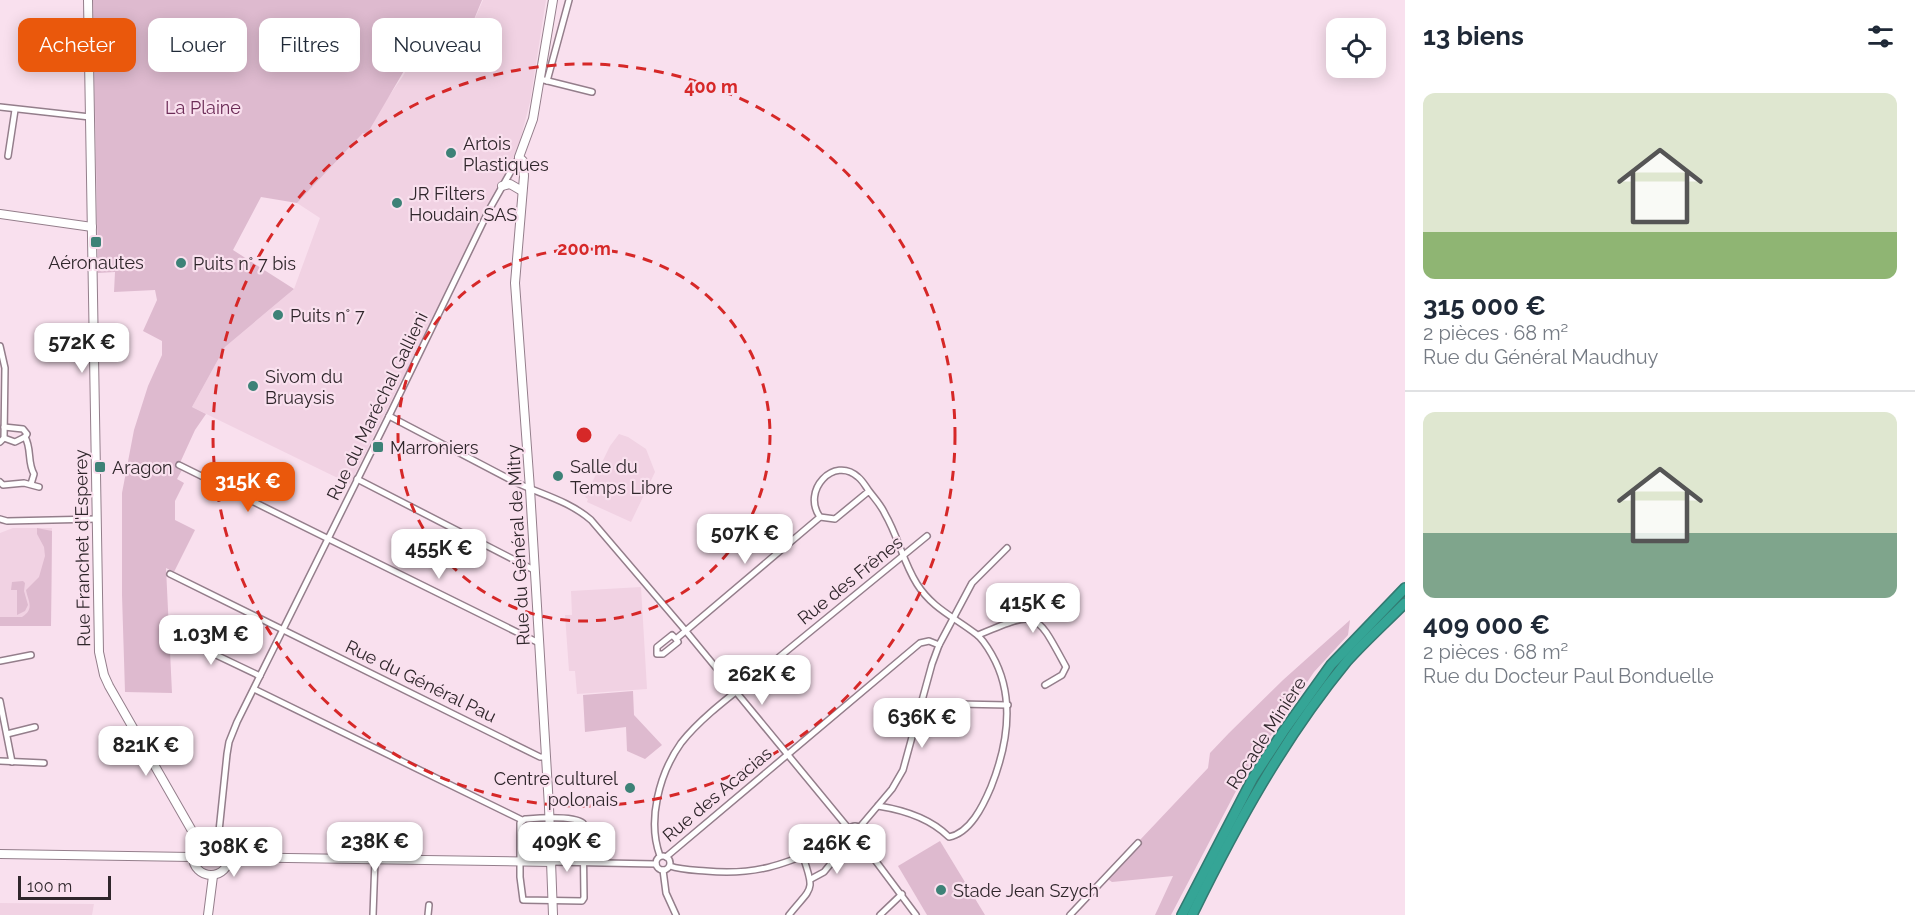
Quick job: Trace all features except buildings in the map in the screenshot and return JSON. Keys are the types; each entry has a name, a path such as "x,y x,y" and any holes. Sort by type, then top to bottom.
{"highway":[{"name":"Rocade Minière","path":"1182,915 1248,787 1282,732 1331,664 1405,588"},
{"name":"Rocade Minière","path":"1192,915 1227,843 1286,742 1348,660 1405,603"}],"street":[{"name":"Rue Franchet d'Esperey","path":"88,0 99,652 104,675 199,843"},
{"path":"543,80 553,0"},
{"path":"519,157 533,119 569,0"},
{"path":"543,80 591,92"},
{"path":"0,108 90,117"},
{"path":"8,156 15,110"},
{"name":"Rue du Maréchal Gallieni","path":"218,841 229,742 502,186 519,157"},
{"name":"Rue du Général de Mitry","path":"519,157 524,167 515,284 531,489 553,915"},
{"path":"502,186 510,184 522,191"},
{"path":"0,214 92,227"},
{"path":"0,346 5,368 2,440 15,442 25,437"},
{"path":"389,416 531,489 539,490 581,511 685,630 849,829"},
{"path":"4,427 23,429 27,434 25,437 29,444 29,466 34,474 31,484"},
{"path":"178,465 539,643"},
{"path":"820,517 814,504 814,493 819,482 832,472 852,472 859,477 886,514 903,556 924,596 935,607 978,635 999,667 1005,686 1008,705 1007,726 997,773 987,797 975,817 960,835 949,837 929,821 910,813 878,806"},
{"path":"357,479 534,570"},
{"path":"0,482 3,484 31,484 39,487"},
{"path":"676,639 820,517 835,519 869,491"},
{"path":"0,519 7,521 97,519"},
{"name":"Rue des Frênes","path":"663,856 654,834 655,819 663,779 682,742 736,693 927,536"},
{"path":"860,828 892,789 903,770 939,645 972,583 1007,548"},
{"name":"Rue du Général Pau","path":"170,574 540,757 546,757"},
{"path":"978,635 1018,619 1033,619 1044,627 1066,667 1062,675 1045,686"},
{"path":"172,634 260,676"},
{"name":"Rue des Acacias","path":"663,856 920,643 929,641 939,645"},
{"path":"0,661 31,655"},
{"path":"254,689 522,820 579,820 583,823 584,846 584,897 582,901 522,900 520,861 522,820"},
{"path":"0,701 12,762"},
{"path":"958,704 1008,705"},
{"path":"7,734 35,727"},
{"path":"0,761 44,763"},
{"path":"848,838 849,829 854,826 860,828"},
{"path":"860,828 862,834 860,840"},
{"path":"848,838 854,842 860,840"},
{"path":"663,870 670,866 720,873 752,872 803,857 848,838"},
{"path":"207,840 218,841 225,846 229,857 224,870 213,876 204,875 197,870 192,857 193,852 199,843 207,840"},
{"path":"860,840 916,915"},
{"path":"1070,915 1138,843"},
{"path":"811,879 824,872 845,846"},
{"path":"0,854 192,857"},
{"path":"656,864 663,856 670,860 670,866"},
{"path":"229,857 656,864"},
{"path":"789,915 811,887 811,879 803,857"},
{"path":"373,915 375,860"},
{"path":"656,864 663,870"},
{"path":"663,870 666,893 676,915"},
{"path":"207,915 213,876"},
{"path":"880,915 902,894"},
{"path":"428,915 429,905"}],"shaded area":[{"path":"483,0 546,0 530,102 513,168 418,357 402,379 350,484 192,407 225,347 294,289 320,218 297,203 363,133 405,72 502,72 502,18 475,18"},
{"path":"619,434 646,449 655,472 631,522 587,502 588,499 585,497 610,446"},
{"path":"13,528 52,528 51,626 0,626 0,533"},
{"path":"641,587 647,689 577,694 575,671 569,671 565,615 572,615 571,591"},
{"path":"0,903 94,904 92,915 0,915"}],"green space":[{"name":"La Plaine","path":"93,0 482,0 475,18 372,18 372,72 403,72 367,134 363,133 297,203 261,197 233,250 294,289 225,347 192,407 206,414 195,430 179,465 183,468 177,479 184,483 175,501 175,520 195,530 174,572 166,568 172,693 125,692 122,493 134,430 148,386 162,355 162,341 143,331 157,300 155,290 114,292 115,272 98,273 94,72 136,72 136,18 93,18"},
{"path":"37,528 52,531 51,626 0,626 0,617 22,617 30,608 26,590 39,577 45,556"},
{"path":"23,581 28,605 25,611 17,615 17,590 11,590 12,582"},
{"path":"1350,620 1348,635 1314,672 1246,772 1171,915 1155,915 1173,876 1112,882 1105,877 1208,768 1210,753 1229,733 1283,680"},
{"path":"633,691 634,715 662,745 645,759 627,751 626,727 585,732 583,695"},
{"name":"Stade Jean Szych","path":"940,841 985,915 927,915 898,866"}],"place":[{"name":"Artois Plastiques","path":"451,153"},
{"name":"JR Filters Houdain SAS","path":"397,203"},
{"name":"Aéronautes","path":"96,242"},
{"name":"Puits n° 7 bis","path":"181,263"},
{"name":"Puits n° 7","path":"278,315"},
{"name":"Sivom du Bruaysis","path":"253,386"},
{"name":"Marroniers","path":"378,447"},
{"name":"Aragon","path":"100,467"},
{"name":"Salle du Temps Libre","path":"558,476"},
{"name":"Centre culturel polonais","path":"630,788"},
{"name":"Stade Jean Szych","path":"941,890"}]}
